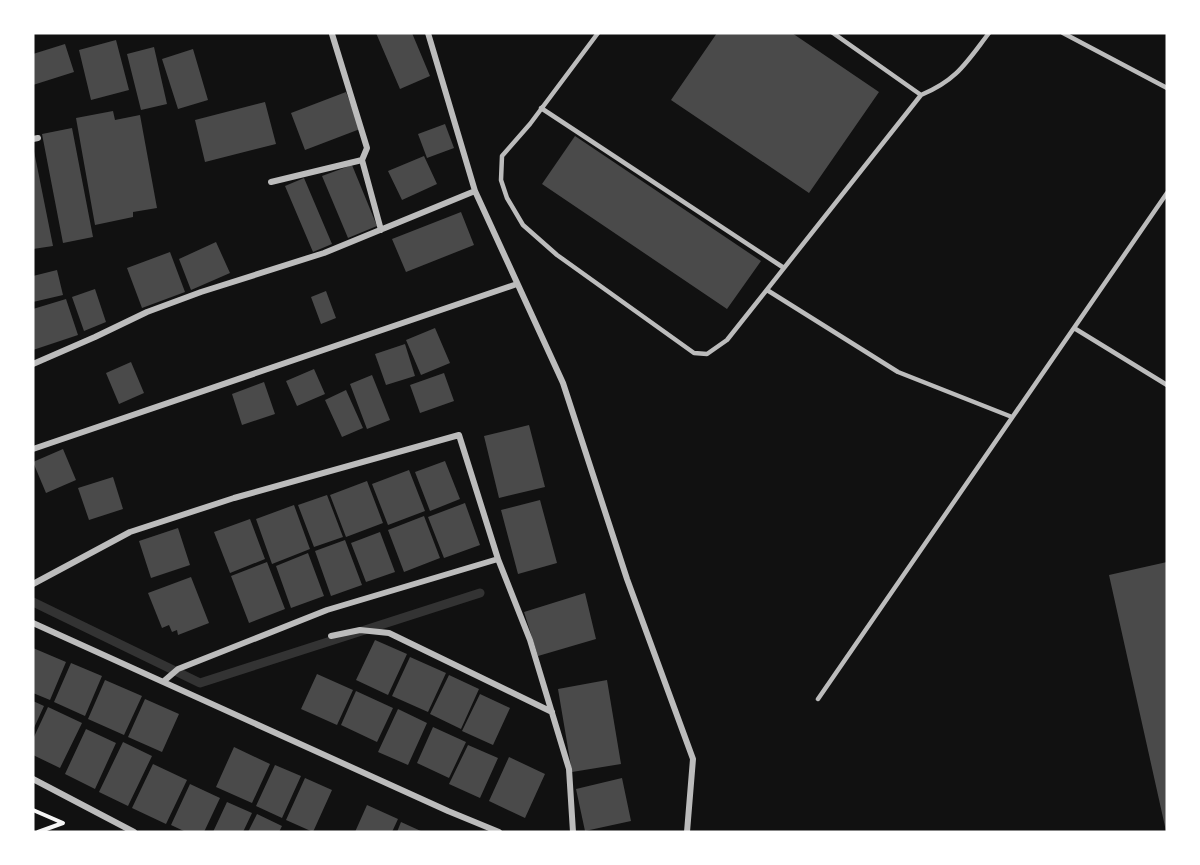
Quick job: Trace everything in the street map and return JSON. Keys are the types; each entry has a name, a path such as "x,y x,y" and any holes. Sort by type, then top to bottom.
{"street":[{"path":"428,33 475,191 563,383 627,579 693,759 687,832"},
{"path":"332,34 367,148 362,160 381,230"},
{"path":"271,182 362,160"},
{"path":"33,364 147,312 201,292 324,253 475,191"},
{"path":"33,448 517,284"},
{"path":"33,584 130,532 234,498 459,435 498,559 530,640 552,712 568,769 573,832"},
{"path":"164,681 178,669 327,610 498,559"},
{"path":"33,623 448,812 499,832"},
{"path":"331,636 360,630 389,633 552,712"},
{"path":"33,779 134,832"}],"lane":[{"path":"598,33 502,156 501,180 507,198 523,225 557,255 694,353 707,354 727,340 921,96 957,75 989,33"},
{"path":"833,33 921,96"},
{"path":"1063,33 1167,88"},
{"path":"541,108 784,268"},
{"path":"818,699 1167,193"},
{"path":"767,290 898,372 1012,417"},
{"path":"1074,328 1167,385"}],"path":[{"path":"33,810 63,823 38,832"}],"building":[{"path":"376,33 412,33 430,76 400,89"},
{"path":"717,33 792,33 879,92 809,193 671,100"},
{"path":"116,40 129,90 91,100 79,50"},
{"path":"65,44 74,72 33,85 33,54"},
{"path":"154,47 167,104 141,110 127,54"},
{"path":"193,49 208,100 178,109 162,59"},
{"path":"346,92 360,129 305,150 291,113"},
{"path":"265,102 276,144 205,162 195,120"},
{"path":"113,111 115,120 140,115 157,208 133,212 133,217 95,225 76,118"},
{"path":"445,124 454,148 427,158 418,134"},
{"path":"72,128 93,237 63,243 42,134"},
{"path":"575,136 761,261 727,309 542,184"},
{"path":"33,146 53,246 33,249"},
{"path":"424,156 437,184 402,200 388,171"},
{"path":"352,165 377,226 348,238 322,176"},
{"path":"304,178 332,244 313,252 285,186"},
{"path":"461,212 474,245 406,272 392,239"},
{"path":"216,242 230,273 191,290 179,259"},
{"path":"170,252 185,292 142,308 127,268"},
{"path":"57,270 63,295 33,302 33,276"},
{"path":"95,289 106,322 84,331 72,297"},
{"path":"326,291 336,318 321,324 311,297"},
{"path":"66,299 78,335 33,350 33,309"},
{"path":"435,328 450,363 421,375 406,340"},
{"path":"405,344 415,376 386,385 375,354"},
{"path":"131,362 144,393 119,404 106,373"},
{"path":"314,369 325,394 297,406 286,381"},
{"path":"444,373 454,401 420,413 410,385"},
{"path":"372,375 390,420 367,429 350,384"},
{"path":"264,382 275,414 242,425 232,394"},
{"path":"346,390 363,428 342,437 325,400"},
{"path":"529,425 545,487 499,498 484,436"},
{"path":"63,449 76,480 46,493 33,462"},
{"path":"445,461 460,499 430,511 415,472"},
{"path":"409,470 425,511 388,525 372,484"},
{"path":"113,477 123,509 89,520 78,488"},
{"path":"367,481 383,523 346,537 330,495"},
{"path":"327,495 343,537 314,547 298,505"},
{"path":"540,500 557,563 518,574 501,510"},
{"path":"465,503 480,545 444,558 428,517"},
{"path":"294,505 310,549 272,564 256,519"},
{"path":"424,516 440,558 404,572 388,530"},
{"path":"250,519 265,559 230,573 214,532"},
{"path":"178,528 190,565 151,578 139,541"},
{"path":"380,532 395,572 366,582 351,543"},
{"path":"345,540 362,585 331,596 315,551"},
{"path":"308,553 324,596 291,608 276,566"},
{"path":"267,562 285,609 249,623 231,576"},
{"path":"1167,562 1167,831 1166,831 1109,575"},
{"path":"191,577 209,623 178,635 177,630 172,632 169,625 162,628 148,593"},
{"path":"585,593 596,639 538,656 524,612"},
{"path":"375,640 407,654 388,695 356,680"},
{"path":"33,648 66,662 50,700 33,693"},
{"path":"410,657 446,673 428,712 392,696"},
{"path":"71,663 102,676 85,716 54,702"},
{"path":"317,674 353,690 337,725 301,709"},
{"path":"449,675 479,689 461,729 430,714"},
{"path":"105,680 142,696 124,735 88,719"},
{"path":"607,680 621,764 572,772 558,689"},
{"path":"356,691 393,708 377,742 341,725"},
{"path":"480,694 510,708 493,745 462,731"},
{"path":"145,699 179,714 162,752 128,737"},
{"path":"33,701 44,706 33,730"},
{"path":"48,707 82,723 60,768 33,755 33,739"},
{"path":"398,709 427,723 408,765 378,752"},
{"path":"433,727 466,742 449,778 417,763"},
{"path":"86,729 116,743 95,789 65,774"},
{"path":"123,742 152,756 128,806 99,792"},
{"path":"468,745 498,758 480,798 449,784"},
{"path":"234,747 270,764 252,803 216,787"},
{"path":"509,757 545,774 525,818 489,801"},
{"path":"153,764 187,780 166,824 132,808"},
{"path":"275,765 301,776 282,818 256,806"},
{"path":"305,778 332,790 313,832 286,820"},
{"path":"622,778 631,821 585,831 576,789"},
{"path":"190,784 220,798 204,832 186,832 171,825"},
{"path":"227,802 252,813 243,832 213,832"},
{"path":"367,805 398,819 392,832 355,832"},
{"path":"257,814 282,826 279,832 248,832"},
{"path":"401,822 423,832 397,832"}],"waterway":[{"path":"33,602 200,683 480,593"}]}
